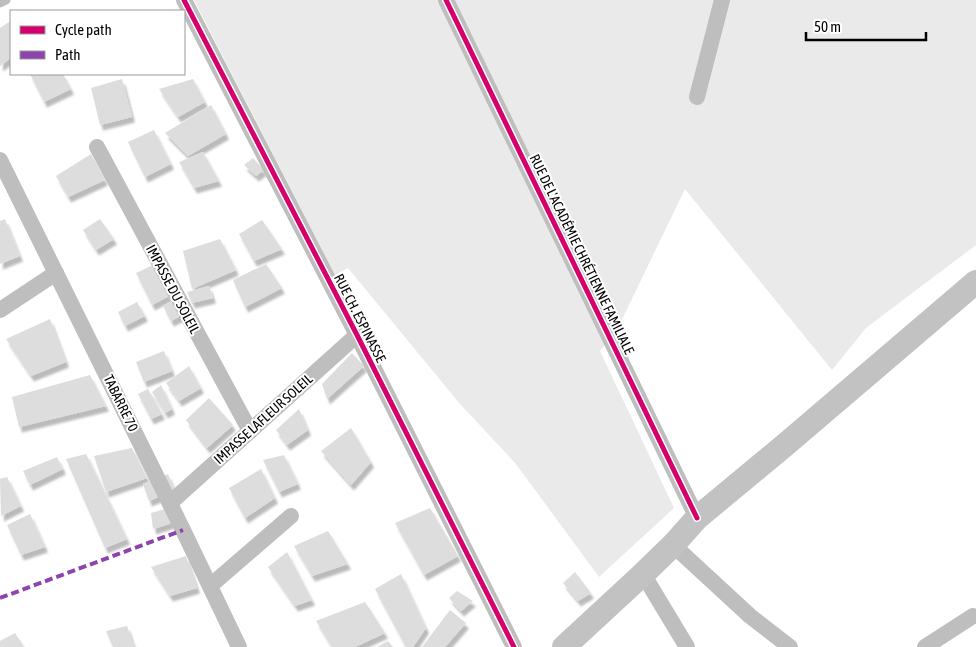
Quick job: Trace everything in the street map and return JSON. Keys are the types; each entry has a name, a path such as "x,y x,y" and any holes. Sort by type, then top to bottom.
{"main road":[{"path":"564,647 673,545 697,518 786,445 976,282"}],"street":[{"name":"RUE CH. ESPINASSE","path":"184,0 357,335 514,647"},
{"name":"RUE DE L'ACADÉMIE CHRÉTIENNE FAMILIALE","path":"446,0 697,518"},
{"path":"698,97 722,0"},
{"name":"IMPASSE DU SOLEIL","path":"97,147 250,431"},
{"name":"TABARRE 70","path":"0,160 239,647"},
{"path":"0,310 56,274"},
{"name":"IMPASSE LAFLEUR SOLEIL","path":"170,503 357,335"},
{"path":"210,586 291,516"},
{"path":"673,545 750,616 790,647"},
{"path":"643,574 687,647"},
{"path":"925,647 972,616"}],"lane":[{"path":"0,3 6,0"}],"shaded area":[{"path":"194,0 976,0 976,245 866,328 832,370 685,189 616,332 600,351 674,508 599,577 516,464 460,404 348,268 335,275"}],"building":[{"path":"10,23 10,59 0,66 0,28"},
{"path":"30,75 64,75 71,89 44,102"},
{"path":"122,79 132,117 100,125 91,88"},
{"path":"193,79 205,102 178,117 159,89"},
{"path":"211,105 226,134 188,156 165,133"},
{"path":"154,130 171,164 145,177 128,142"},
{"path":"203,152 219,181 194,188 179,162"},
{"path":"91,154 105,180 68,197 56,176"},
{"path":"253,158 264,170 256,176 244,165"},
{"path":"5,219 20,256 0,264 0,221"},
{"path":"100,219 114,239 96,250 83,230"},
{"path":"262,220 282,249 254,261 239,234"},
{"path":"220,239 236,270 192,289 183,251"},
{"path":"266,264 282,288 245,307 233,280"},
{"path":"153,265 169,296 152,305 136,273"},
{"path":"209,286 213,298 192,303 187,292"},
{"path":"173,301 181,316 171,321 163,306"},
{"path":"137,302 145,316 125,326 118,312"},
{"path":"50,319 66,362 31,376 6,339"},
{"path":"164,351 172,371 144,382 136,362"},
{"path":"352,353 364,366 327,399 322,384"},
{"path":"189,366 201,388 179,401 166,383"},
{"path":"90,375 106,406 19,427 12,397"},
{"path":"161,385 172,409 165,413 152,392"},
{"path":"148,389 162,414 151,419 138,394"},
{"path":"209,398 233,425 207,448 186,420"},
{"path":"299,409 308,430 287,445 276,430"},
{"path":"351,428 371,462 351,485 321,451"},
{"path":"132,448 147,478 106,492 94,456"},
{"path":"86,454 127,539 105,548 66,459"},
{"path":"284,455 298,484 279,492 263,460"},
{"path":"57,457 63,469 30,485 23,471"},
{"path":"261,469 275,498 245,518 229,488"},
{"path":"168,474 175,490 149,501 143,484"},
{"path":"7,477 21,506 1,516 0,479"},
{"path":"430,508 458,556 424,575 395,523"},
{"path":"165,509 172,523 153,529 151,513"},
{"path":"30,514 45,547 21,555 7,525"},
{"path":"328,531 348,564 312,576 294,546"},
{"path":"287,552 312,600 295,606 268,567"},
{"path":"186,556 197,588 170,596 151,567"},
{"path":"575,572 591,593 578,601 563,583"},
{"path":"401,574 426,628 413,647 406,647 375,589"},
{"path":"457,591 473,601 461,611 449,598"},
{"path":"365,602 385,633 355,647 332,647 316,621"},
{"path":"450,610 466,623 445,647 422,647"},
{"path":"127,626 134,647 113,647 106,631"},
{"path":"15,633 24,647 0,647 0,641"},
{"path":"388,641 393,647 377,647"}],"marked path":[{"path":"0,598 183,530"}],"cycle path":[{"path":"184,0 357,335 514,647"},
{"path":"446,0 697,518"}]}
